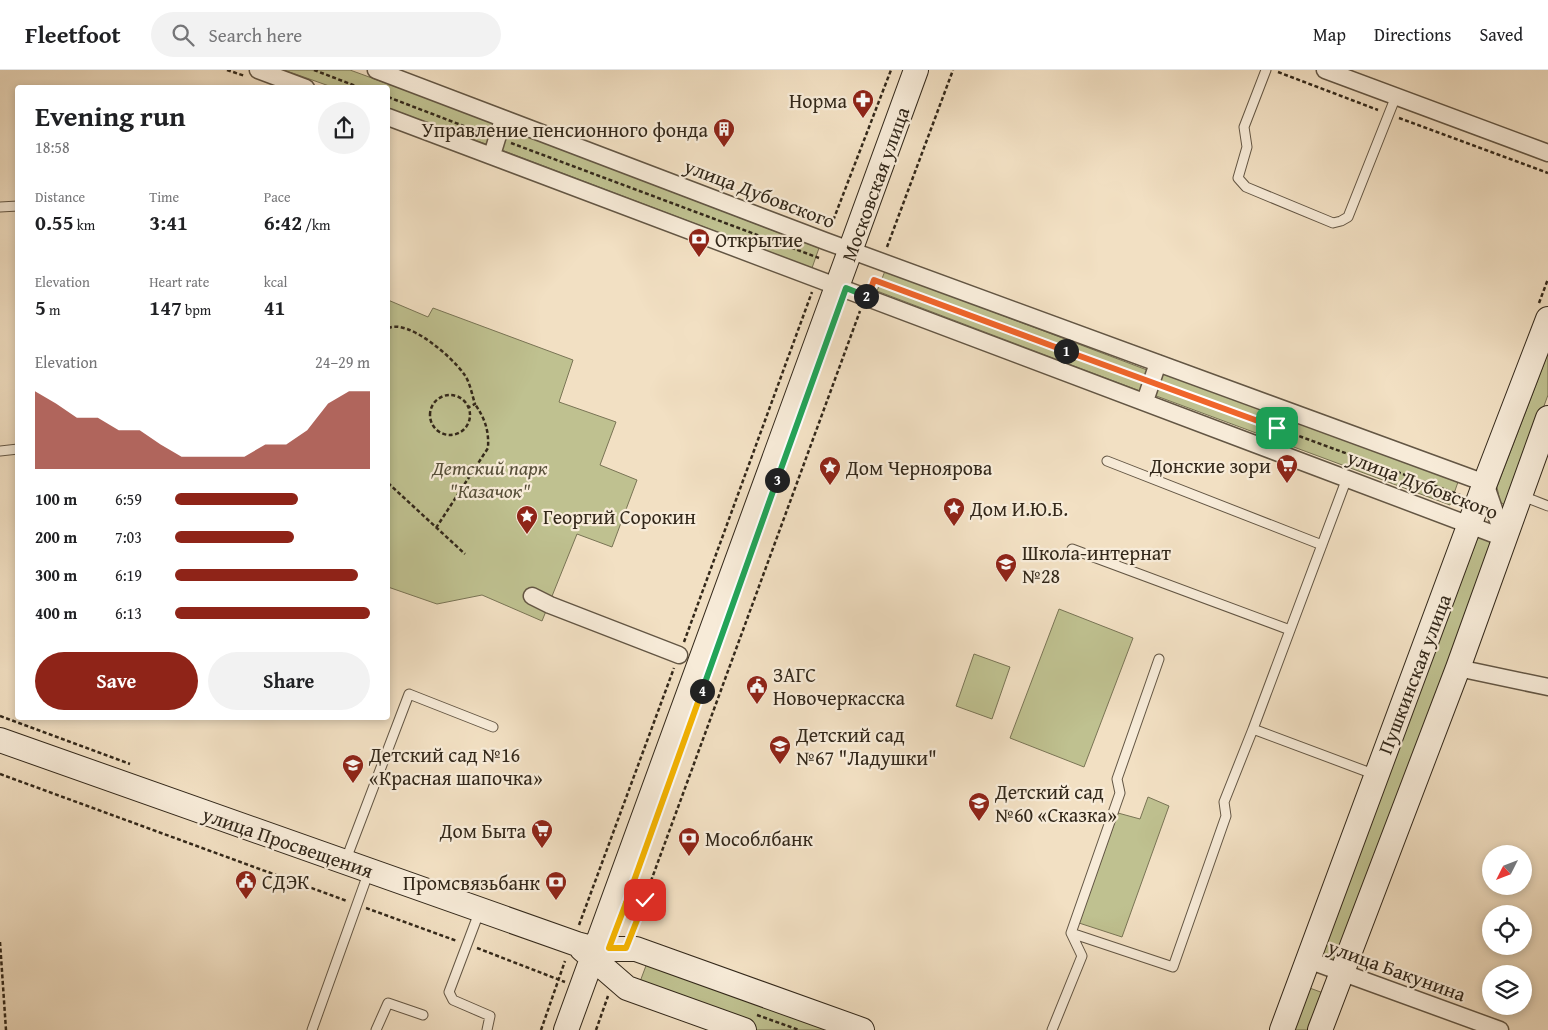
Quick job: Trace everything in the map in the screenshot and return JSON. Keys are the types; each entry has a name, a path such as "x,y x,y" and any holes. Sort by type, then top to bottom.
{"main road":[{"name":"Московская улица","path":"580,1030 602,956 854,294 855,251 916,70"},
{"name":"Московская улица","path":"855,251 925,70"},
{"name":"Пушкинская улица","path":"1282,1030 1470,524 1476,490 1548,319"},
{"name":"Пушкинская улица","path":"1320,1030 1458,668 1548,418"},
{"name":"улица Просвещения","path":"0,740 480,910 602,956 627,988 744,1030"},
{"name":"улица Просвещения","path":"602,956 636,949 862,1030"},
{"name":"Московская улица","path":"566,1030 602,956"}],"street":[{"path":"258,70 298,85"},
{"name":"улица Дубовского","path":"376,70 882,262 1158,363 1476,490 1504,538"},
{"path":"1325,70 1548,153"},
{"name":"улица Дубовского","path":"390,118 1504,538"},
{"path":"492,155 504,119"},
{"path":"1145,401 1158,363"},
{"path":"532,596 550,605 679,655"},
{"path":"1458,668 1548,687"},
{"name":"улица Бакунина","path":"1308,960 1500,1030"}],"lane":[{"path":"1266,70 1244,127 1247,147 1238,178 1246,187 1333,223 1348,217 1396,96"},
{"path":"0,207 15,206"},
{"path":"0,451 15,449"},
{"path":"1108,461 1322,545"},
{"path":"1071,933 1172,967 1226,816 1224,802 1347,478"},
{"path":"1520,494 1548,506"},
{"path":"1072,549 1290,630"},
{"path":"1052,1030 1082,956 1071,933 1120,793 1117,779 1160,659"},
{"path":"345,862 409,694 493,727"},
{"path":"1253,729 1376,776"},
{"path":"312,1030 369,871"},
{"path":"480,910 449,992 453,1000 490,1016 487,1030"},
{"path":"376,1030 388,1004 423,1015"}],"path":[{"path":"314,70 353,85"},
{"path":"812,276 891,70"},
{"path":"596,1030 602,956 854,294 874,280 882,262 953,70"},
{"path":"1272,70 1548,173"},
{"path":"390,99 819,258"},
{"path":"874,280 1151,382 1476,490"},
{"path":"390,328 416,332 440,349 465,376 475,404 485,418 489,434 488,448 436,528"},
{"path":"442,396 458,396 469,407 471,417 468,426 459,434 441,433 431,422 430,415 433,404 442,396"},
{"path":"469,407 475,404"},
{"path":"390,485 465,554"},
{"path":"0,942 6,1030"}],"green space":[{"path":"284,70 350,70 498,124 491,146 390,109 390,85 326,85"},
{"path":"505,128 819,248 812,268 499,149"},
{"path":"885,271 1147,370 1140,391 877,291"},
{"name":"Детский парк \"Казачок\"","path":"390,301 428,317 433,308 573,360 559,402 616,422 600,465 637,480 612,547 577,534 542,621 482,595 437,604 390,588"},
{"path":"1548,353 1548,395 1507,506 1500,502 1497,487"},
{"path":"1160,371 1458,482 1450,505 1151,394"},
{"path":"1478,537 1494,543 1335,964 1319,958"},
{"path":"1059,609 1133,638 1084,767 1010,738"},
{"path":"974,654 1010,667 992,719 956,706"},
{"path":"1148,797 1169,806 1122,937 1079,923 1118,813 1140,819"},
{"path":"647,963 841,1030 756,1030 638,987"},
{"path":"1307,987 1326,994 1312,1030 1291,1030"}],"place":[{"name":"Норма","path":"863,119"},
{"name":"Управление пенсионного фонда","path":"724,148"},
{"name":"Открытие","path":"699,258"},
{"name":"Донские зори","path":"1287,484"},
{"name":"Дом Черноярова","path":"830,486"},
{"name":"Дом И.Ю.Б.","path":"954,527"},
{"name":"Георгий Сорокин","path":"527,535"},
{"name":"Школа-интернат №28","path":"1006,583"},
{"name":"ЗАГС Новочеркасска","path":"757,705"},
{"name":"Детский сад №67 \"Ладушки\"","path":"780,765"},
{"name":"Детский сад №16 «Красная шапочка»","path":"353,784"},
{"name":"Детский сад №60 «Сказка»","path":"979,822"},
{"name":"Дом Быта","path":"542,849"},
{"name":"Мособлбанк","path":"689,857"},
{"name":"СДЭК","path":"246,900"},
{"name":"Промсвязьбанк","path":"556,901"}],"route":[{"path":"645,900 626,948 609,948 846,288 868,297 874,280 1277,428"}]}
